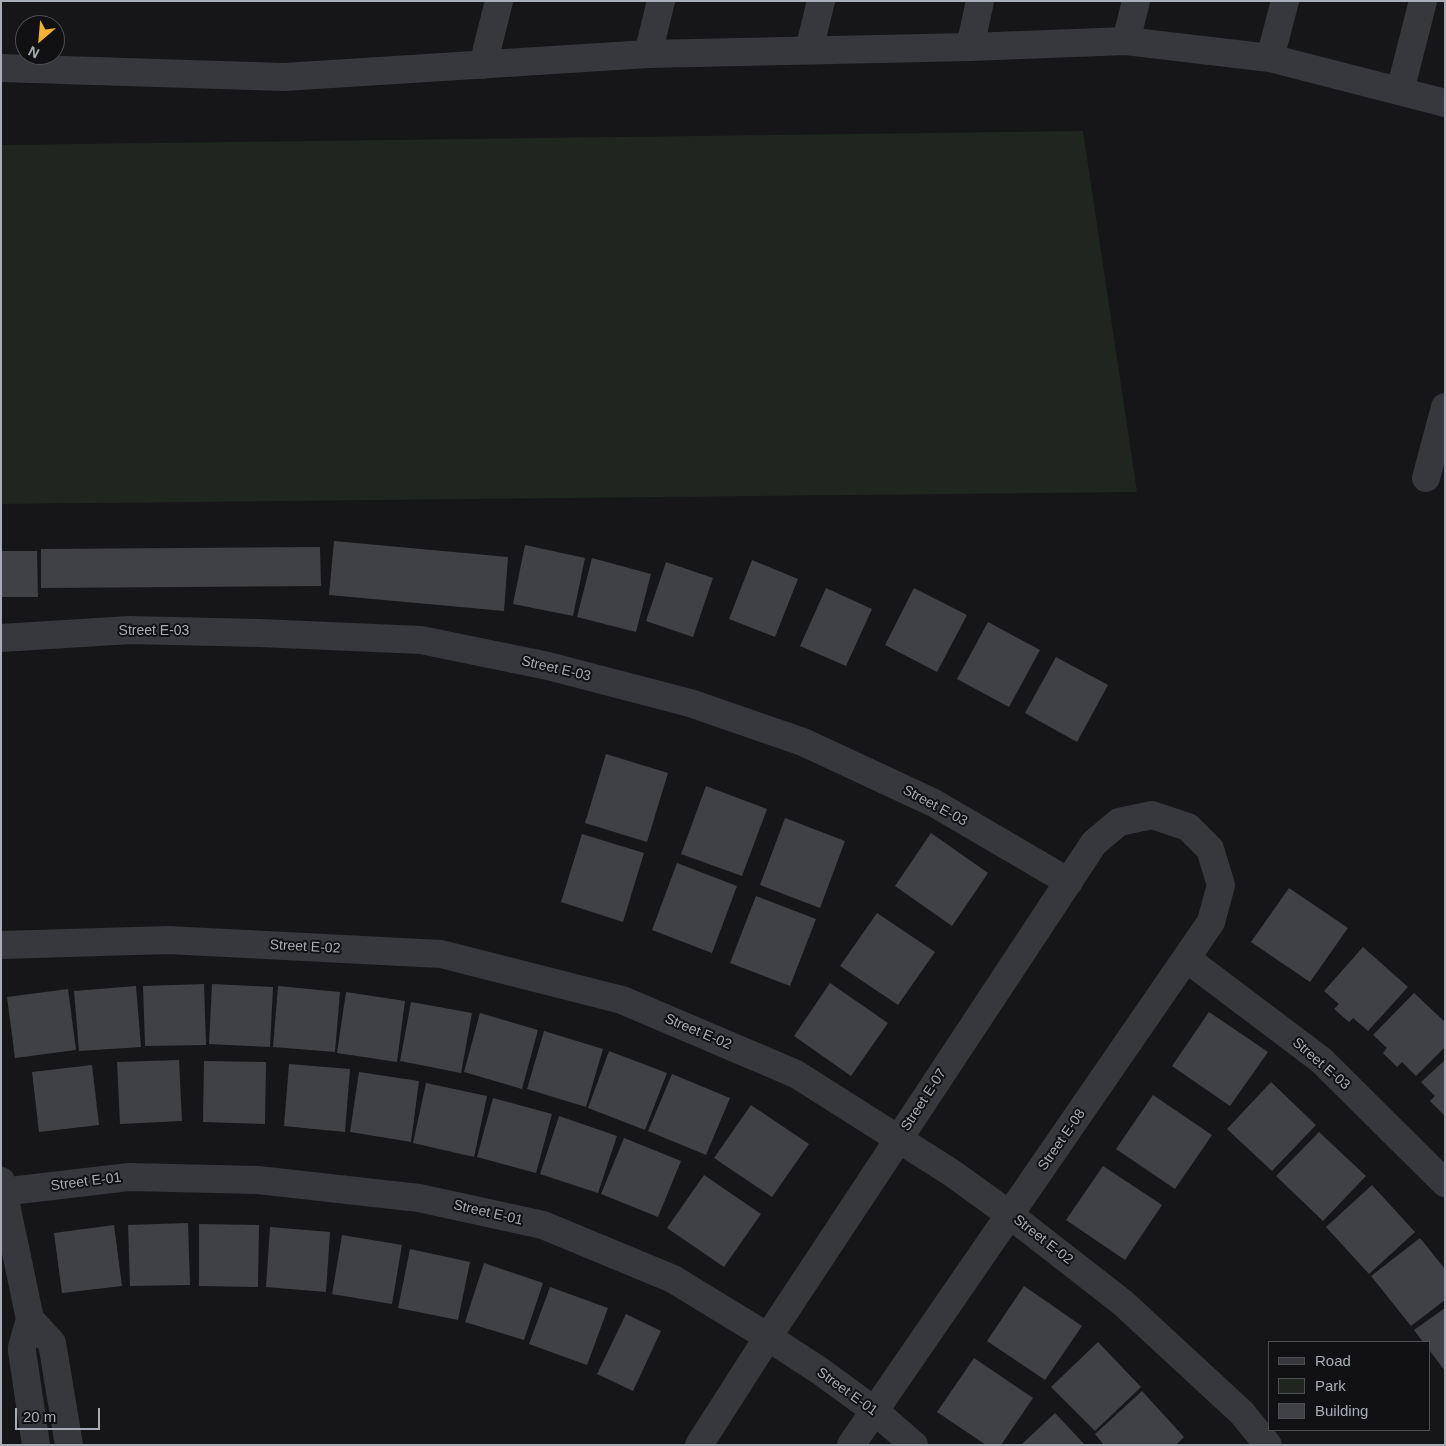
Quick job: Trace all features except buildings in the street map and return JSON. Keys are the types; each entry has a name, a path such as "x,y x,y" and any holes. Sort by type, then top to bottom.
{"street":[{"path":"483,64 499,1"},
{"path":"648,54 661,1"},
{"path":"809,50 821,1"},
{"path":"970,46 980,1"},
{"path":"1126,40 1136,1"},
{"path":"1270,58 1285,1"},
{"path":"1400,91 1423,1"},
{"path":"1,68 284,77 648,54 1126,40 1270,58 1445,103"},
{"path":"1426,478 1445,407"},
{"name":"Street E-03","path":"1,638 130,630 421,640 548,666 690,703 803,742 934,804 1069,882"},
{"name":"Street E-07","path":"699,1445 768,1337 1094,844 1119,822 1152,815 1188,827"},
{"name":"Street E-08","path":"852,1445 1211,922 1221,885 1210,849 1188,827"},
{"name":"Street E-02","path":"1,945 168,940 441,954 622,1000 796,1074 952,1173 1010,1215 1123,1303 1242,1413 1268,1445"},
{"name":"Street E-03","path":"1186,959 1321,1060 1445,1183"},
{"name":"Street E-01","path":"2,1188 130,1177 258,1180 419,1198 543,1225 673,1279 820,1371 875,1411 914,1445"},
{"path":"2,1188 30,1319 22,1351 36,1445"},
{"path":"30,1319 52,1343 69,1445"}],"green space":[{"path":"1083,131 1137,492 1,504 1,145"}]}
